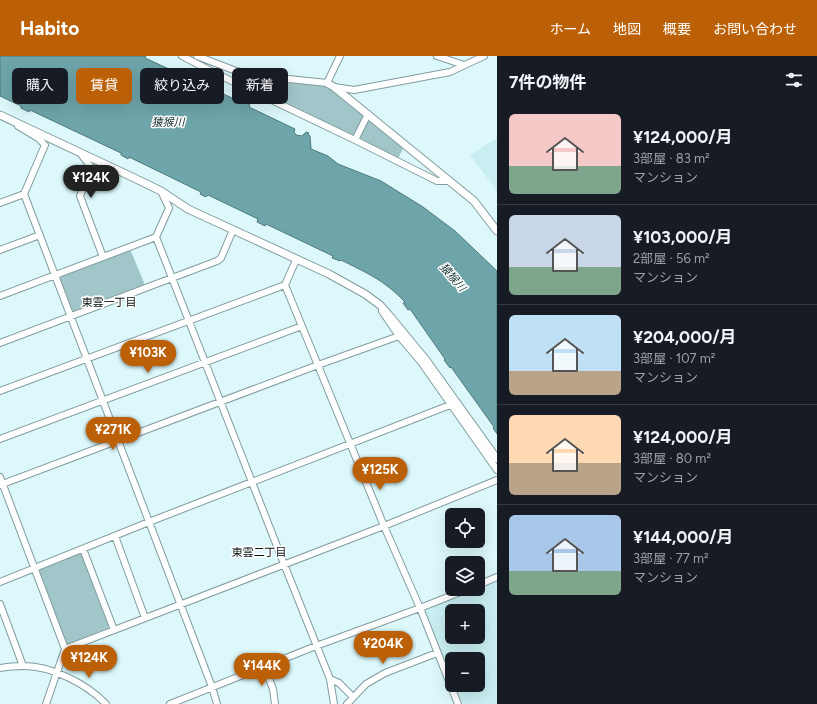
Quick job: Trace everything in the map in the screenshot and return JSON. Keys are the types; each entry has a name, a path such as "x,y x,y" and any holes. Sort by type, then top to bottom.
{"street":[{"path":"182,56 437,181 450,181"},
{"path":"197,56 236,71 260,76 327,83 334,87 474,202 497,231"},
{"path":"327,83 340,56"},
{"path":"437,56 464,65"},
{"path":"334,87 354,90 450,72 484,56"},
{"path":"356,140 368,114"},
{"path":"0,115 161,191 188,209 342,281 365,294 380,305 423,361 478,438 497,470"},
{"path":"12,121 38,138 45,145 24,194 104,400 212,687 217,704"},
{"path":"80,152 91,167 80,196 103,257"},
{"path":"0,296 156,237 170,208 161,191"},
{"path":"0,203 24,194"},
{"path":"0,343 217,262 221,258 233,230"},
{"path":"0,250 40,235"},
{"path":"156,237 204,363 330,679 334,704"},
{"path":"296,260 285,286 384,526 420,608 458,704"},
{"path":"0,391 285,286"},
{"path":"380,305 378,305 399,336 423,361 450,404 497,459"},
{"path":"0,439 302,326"},
{"path":"1,485 318,365 399,336"},
{"path":"0,582 450,404"},
{"path":"0,476 1,485 65,649 46,704"},
{"path":"65,649 384,526 497,480"},
{"path":"115,536 146,618"},
{"path":"83,549 114,630"},
{"path":"485,582 497,577"},
{"path":"170,704 264,666 450,596"},
{"path":"0,604 23,666"},
{"path":"330,679 339,683 352,701 366,684 385,673 437,652"},
{"path":"0,668 23,666 38,667 57,673 83,685 106,704"},
{"path":"264,666 273,689 275,704"}],"shaded area":[{"path":"288,82 326,86 333,89 364,114 356,134 352,135 286,104 288,104"},
{"path":"368,119 404,146 398,159 361,139 360,137"},
{"path":"497,138 497,191 470,155"},
{"path":"130,249 145,285 74,311 72,310 60,279 61,276"},
{"path":"79,553 82,554 109,625 108,628 68,644 65,643 39,569"},
{"path":"497,580 497,704 463,704 458,692 485,692 485,652 445,652 445,663 423,611 424,608 456,596 485,596 485,585"}],"water":[{"name":"猿猴川","path":"0,56 146,56 145,58 167,68 140,68 140,104 224,104 224,94 232,98 232,104 248,104 250,105 249,107 295,129 294,132 296,135 302,136 306,132 309,133 311,149 328,156 338,164 381,181 423,207 455,231 497,271 497,434 493,428 494,427 451,367 450,368 444,360 445,359 410,309 408,310 403,303 405,302 390,288 359,269 341,260 332,258 333,256 266,224 265,226 257,222 258,219 208,195 206,197 200,194 201,192 129,157 128,159 121,155 121,153 30,110 29,112 17,104 68,104 68,68 12,68 12,102 0,96"}],"district":[{"name":"東雲一丁目","path":"109,302"},
{"name":"東雲二丁目","path":"259,552"}]}
